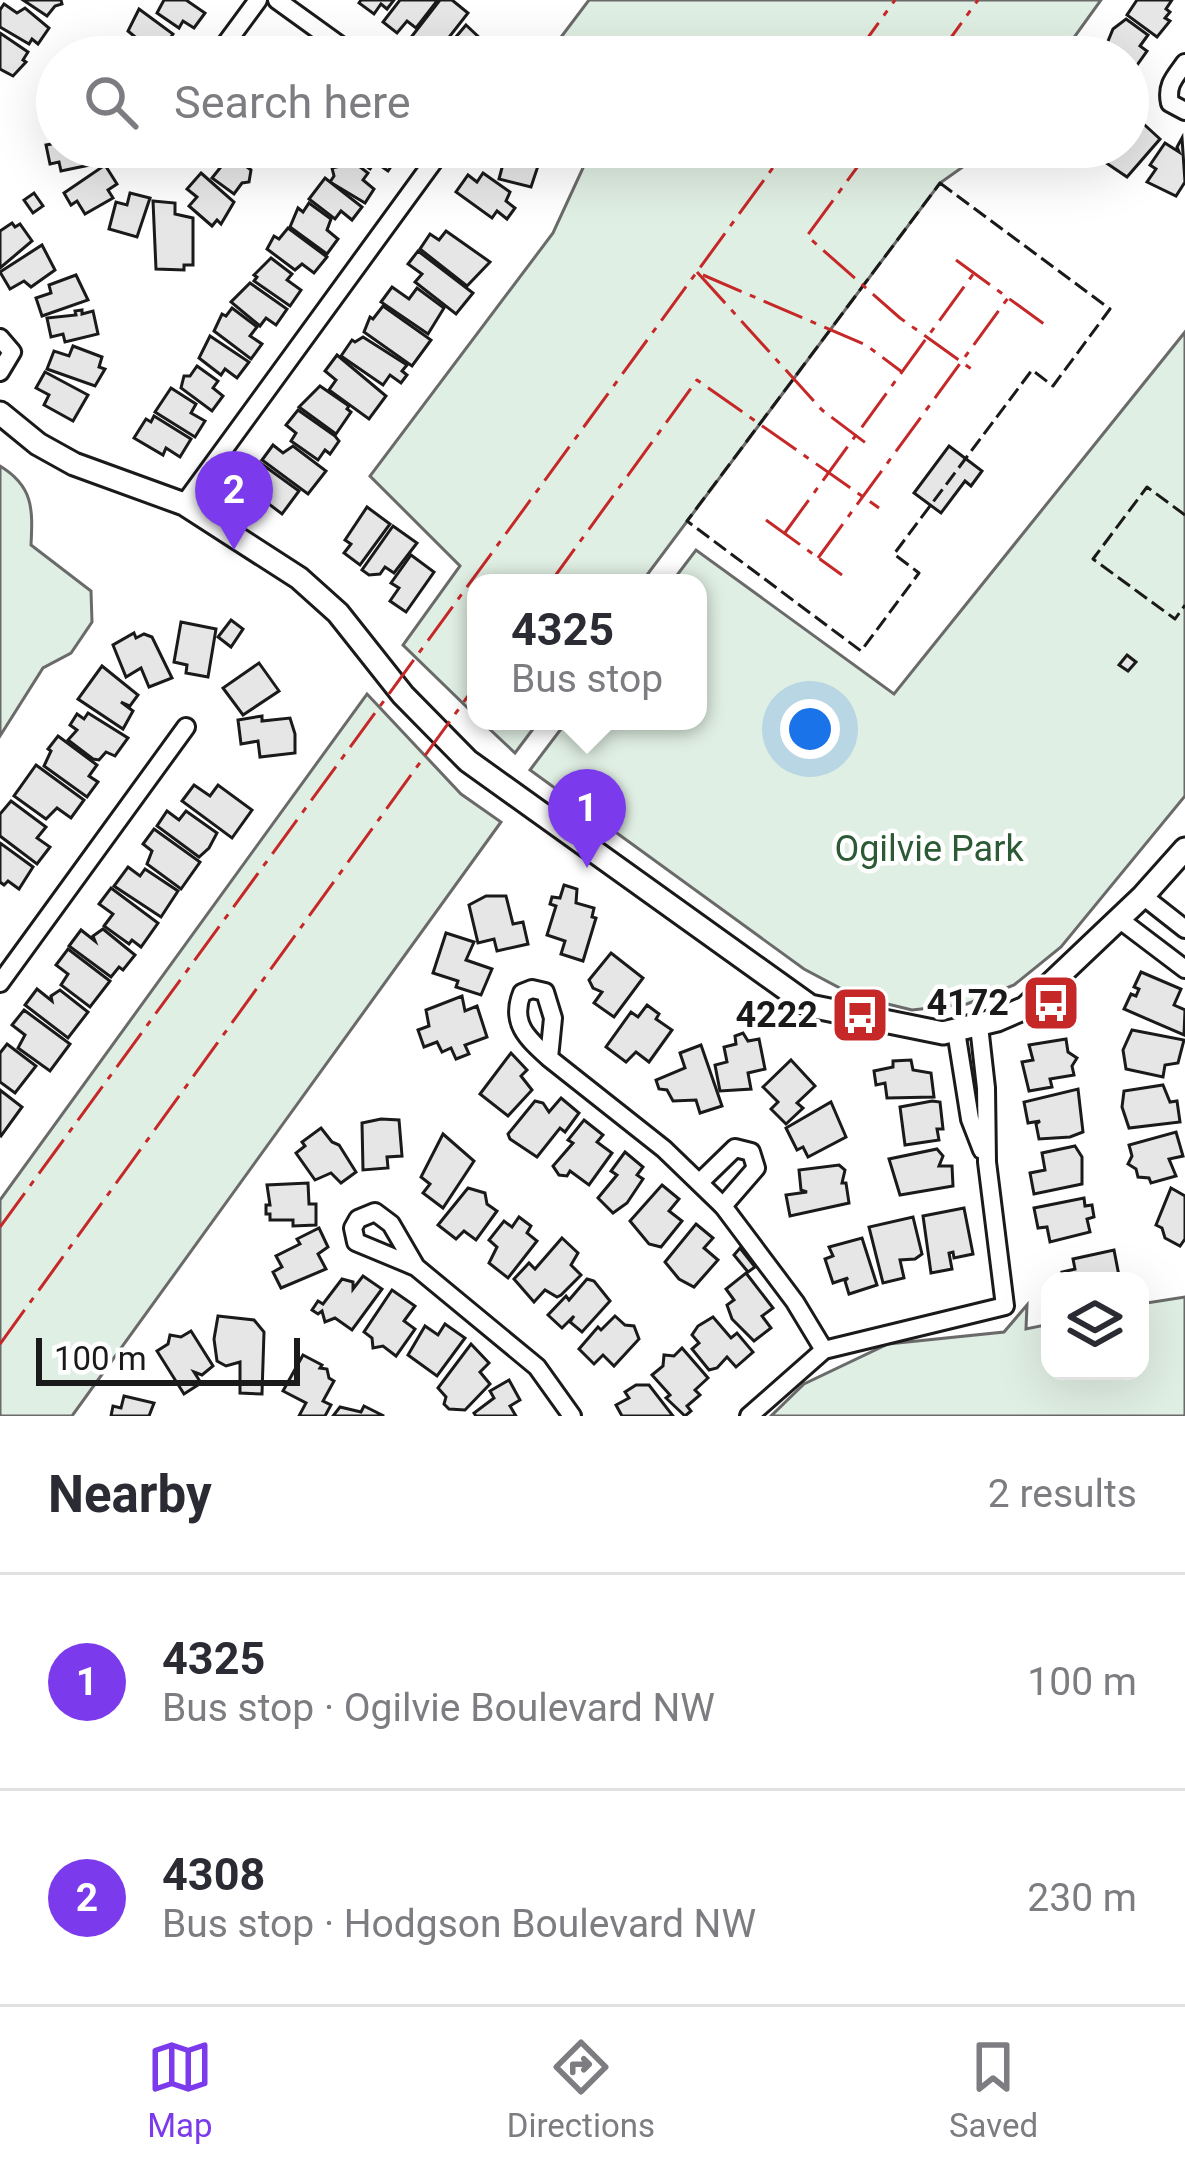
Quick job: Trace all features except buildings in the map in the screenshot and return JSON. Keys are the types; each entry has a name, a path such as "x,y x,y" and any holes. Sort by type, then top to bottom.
{"street":[{"path":"231,36 258,0"},
{"path":"277,0 327,36"},
{"path":"1185,63 1168,93 1170,103 1185,111"},
{"path":"184,504 429,168"},
{"path":"0,338 12,352 0,372"},
{"path":"0,413 38,444 74,464 184,504 253,545 320,595 403,695 468,761 810,1006 943,1034 1025,1008 1143,896 1185,849"},
{"path":"0,983 186,727"},
{"path":"1143,896 1185,929"},
{"path":"1119,919 1185,968"},
{"path":"749,1416 824,1350 1005,1306 987,1162 979,1026"},
{"path":"956,1031 970,1119 987,1162"},
{"path":"549,1058 723,1206 795,1302 824,1350"},
{"path":"700,1182 735,1148 751,1152 756,1168 723,1206"},
{"path":"416,1267 537,1367 572,1416"}],"green space":[{"path":"589,0 1101,0 1075,36 562,36"},
{"path":"583,168 961,168 940,183 648,574 467,574 467,707 403,645 460,566 370,476 553,233"},
{"name":"Ogilvie Park","path":"1185,332 1185,796 1061,947 1014,985 967,1004 912,1010 855,996 804,969 530,770 560,730 707,730 707,574 678,574 696,550 894,694"},
{"path":"0,466 19,482 29,499 31,545 91,591 92,622 71,653 43,668 0,736"},
{"path":"367,694 461,794 501,822 72,1416 0,1416 0,1200"},
{"path":"491,730 532,730 515,753"},
{"path":"1185,1297 1185,1416 771,1416 804,1384 888,1344 1004,1332 1027,1305 1026,1329 1041,1326 1041,1380 1149,1380 1149,1303"}],"fence":[{"path":"940,183 1110,309 1053,386 1032,370 894,554 919,573 861,651 687,521 940,183"},
{"path":"1185,515 1147,487 1093,559 1175,619 1185,605"}],"power":[{"path":"869,36 895,0"},
{"path":"952,36 978,0"},
{"path":"476,574 773,168"},
{"path":"857,168 807,236 900,318 977,373"},
{"path":"956,260 1048,327"},
{"path":"697,272 822,410 871,447"},
{"path":"784,534 974,273"},
{"path":"703,275 866,345 902,372"},
{"path":"818,558 1008,298"},
{"path":"557,574 697,380 879,508"},
{"path":"766,520 842,575"},
{"path":"0,1227 467,587"},
{"path":"0,1344 467,697"}],"place":[{"name":"4308","path":"234,550"},
{"name":"4325","path":"587,868"},
{"name":"4172","path":"1051,1003"},
{"name":"4222","path":"860,1015"}]}
